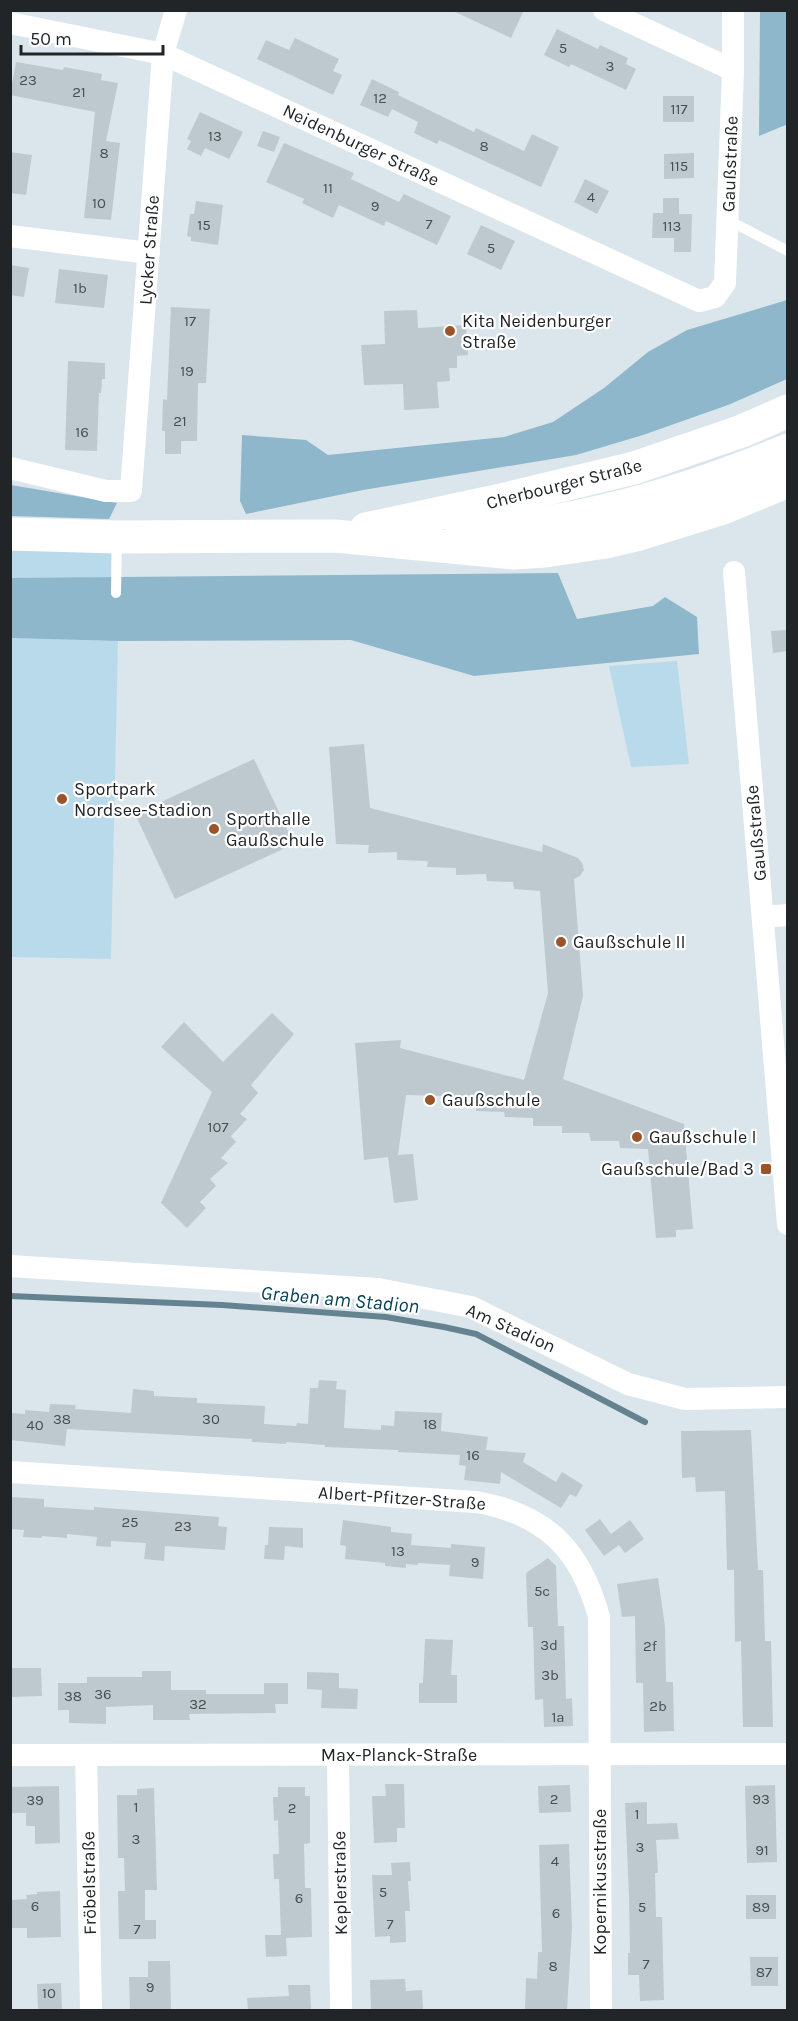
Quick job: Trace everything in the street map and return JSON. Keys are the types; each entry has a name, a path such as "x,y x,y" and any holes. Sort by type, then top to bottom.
{"main road":[{"name":"Cherbourger Straße","path":"335,536 634,468 742,431 788,411"},
{"path":"335,536 450,534 501,530 578,517 630,506 674,493 788,450"},
{"name":"Cherbourger Straße","path":"10,534 117,537 335,536 514,552 545,551 636,535 723,508 788,481"}],"street":[{"name":"Lycker Straße","path":"10,468 106,491 131,491 163,54 176,10"},
{"path":"604,10 733,70"},
{"name":"Gaußstraße","path":"699,301 715,297 725,283 733,10"},
{"name":"Neidenburger Straße","path":"10,23 163,54 699,301"},
{"path":"10,236 149,253"},
{"name":"Gaußstraße","path":"735,572 764,917 782,1095 788,1224"},
{"path":"764,917 788,915"},
{"name":"Am Stadion","path":"10,1266 378,1289 471,1307 628,1384 685,1399 788,1397"},
{"name":"Albert-Pfitzer-Straße","path":"10,1472 476,1502 518,1513 553,1535 570,1552 583,1571 593,1594 599,1617 600,1754"},
{"name":"Kopernikusstraße","path":"600,1754 601,2010"},
{"name":"Max-Planck-Straße","path":"10,1755 788,1754"},
{"name":"Fröbelstraße","path":"86,1755 92,2010"},
{"name":"Keplerstraße","path":"338,1755 341,2010"}],"lane":[{"path":"727,220 788,251"},
{"path":"116,593 117,537"}],"shaded area":[{"path":"760,11 787,11 788,124 759,136"},
{"path":"787,300 787,379 728,405 643,435 576,455 363,490 246,514 240,501 242,435 306,440 328,455 504,437 553,422 604,388 648,352 687,330"},
{"path":"11,485 117,503 109,519 11,516"},
{"path":"11,547 111,548 111,578 11,578"},
{"path":"558,573 577,619 653,606 665,597 697,617 699,654 474,676 351,640 118,641 11,638 11,578"},
{"name":"Sportpark Nordsee-Stadion","path":"11,638 118,641 111,959 11,957"},
{"path":"677,661 689,764 631,767 609,666"}],"building":[{"path":"453,10 524,10 511,38 453,11"},
{"path":"557,29 598,49 600,45 628,58 626,64 636,69 626,90 571,64 569,67 544,55"},
{"path":"295,38 339,59 333,71 342,75 333,95 257,59 266,40 289,50"},
{"path":"16,62 102,74 101,80 118,83 106,141 120,143 111,220 84,218 95,112 10,95"},
{"path":"372,79 399,92 398,95 474,132 476,128 524,151 532,134 559,147 541,187 439,140 437,144 414,133 418,122 392,109 388,117 360,105"},
{"path":"663,96 694,96 694,122 663,122"},
{"path":"200,112 243,132 229,159 205,148 201,156 187,149 191,141 187,139"},
{"path":"263,131 280,137 274,152 257,146"},
{"path":"284,143 354,173 351,179 399,202 404,194 451,216 437,245 386,221 384,226 339,205 333,218 302,203 304,199 266,182"},
{"path":"10,152 32,155 26,195 10,193"},
{"path":"694,153 694,178 664,179 664,154"},
{"path":"585,179 609,191 597,214 574,202"},
{"path":"663,198 679,198 679,214 692,214 691,252 674,252 674,238 652,238 653,213 663,213"},
{"path":"196,201 223,205 218,245 191,241 191,237 187,236 190,214 194,214"},
{"path":"481,225 515,241 501,270 467,254"},
{"path":"10,265 29,268 24,297 10,295"},
{"path":"59,269 108,275 104,308 55,303"},
{"path":"171,307 210,309 206,383 198,383 197,441 181,441 181,454 165,454 165,431 162,431 163,399 167,400"},
{"path":"417,310 418,328 466,325 468,355 457,356 457,368 449,368 450,381 437,382 439,408 404,410 403,384 364,385 361,345 385,344 384,311"},
{"path":"68,361 105,363 105,379 102,379 101,393 99,393 97,451 65,450"},
{"path":"788,630 788,651 773,653 771,631"},
{"path":"364,744 370,808 542,852 543,844 578,858 582,863 584,870 574,879 583,996 563,1079 684,1124 693,1229 676,1230 676,1237 656,1238 648,1149 620,1148 619,1141 591,1141 589,1133 562,1133 562,1126 533,1126 533,1118 505,1117 504,1112 476,1111 476,1104 446,1103 447,1096 406,1095 398,1155 413,1154 418,1200 394,1203 388,1157 364,1160 355,1043 401,1040 400,1048 524,1080 548,993 540,891 514,889 513,882 487,881 486,874 456,875 456,868 427,867 428,861 397,860 397,852 368,853 369,845 336,844 329,747"},
{"name":"Sporthalle Gaußschule","path":"254,759 294,844 175,899 135,814"},
{"path":"272,1013 294,1034 251,1085 258,1093 240,1114 247,1119 231,1136 236,1142 221,1158 228,1163 210,1179 216,1186 200,1202 206,1208 187,1228 161,1203 212,1092 161,1047 184,1022 223,1062"},
{"path":"319,1380 337,1381 336,1389 346,1390 344,1428 381,1430 381,1425 394,1426 395,1411 442,1413 441,1431 488,1437 486,1450 526,1453 523,1462 556,1482 562,1472 583,1485 576,1497 570,1494 561,1508 501,1472 500,1484 464,1480 466,1466 459,1465 460,1455 325,1447 325,1445 286,1442 286,1444 252,1442 252,1439 67,1429 65,1446 10,1440 12,1413 25,1414 25,1410 49,1412 50,1404 76,1405 75,1409 131,1413 133,1389 154,1391 154,1396 197,1398 197,1403 265,1406 264,1424 296,1426 297,1423 308,1424 310,1388 318,1388"},
{"path":"751,1430 758,1570 763,1570 765,1641 771,1641 773,1727 743,1727 741,1641 735,1642 734,1570 727,1570 725,1491 696,1492 695,1477 682,1478 681,1431"},
{"path":"10,1497 44,1499 44,1507 94,1510 94,1507 219,1517 218,1526 227,1527 225,1550 165,1546 164,1561 144,1559 146,1543 111,1541 111,1547 96,1546 97,1537 67,1534 67,1538 23,1537 24,1530 10,1529"},
{"path":"600,1519 611,1534 630,1520 644,1539 625,1553 619,1545 604,1556 585,1530"},
{"path":"343,1520 391,1527 391,1532 412,1534 411,1545 451,1548 451,1544 485,1547 483,1579 449,1576 450,1565 418,1563 418,1565 406,1564 406,1568 385,1566 385,1563 345,1559 346,1546 340,1545"},
{"path":"269,1527 303,1528 303,1548 285,1546 284,1560 264,1559"},
{"path":"548,1558 556,1566 558,1626 564,1626 566,1699 572,1698 573,1726 544,1727 543,1699 535,1700 533,1627 528,1627 526,1573"},
{"path":"658,1578 665,1626 666,1682 673,1682 674,1731 644,1732 643,1683 636,1683 635,1616 622,1617 617,1584"},
{"path":"425,1639 453,1640 451,1675 457,1675 457,1703 419,1703 419,1683 423,1683"},
{"path":"10,1668 41,1668 42,1696 10,1697"},
{"path":"142,1671 171,1671 171,1690 206,1690 206,1694 264,1694 264,1683 288,1683 288,1704 275,1704 276,1713 189,1714 190,1720 153,1720 153,1705 106,1707 106,1724 69,1723 69,1710 58,1710 58,1683 87,1683 87,1677 142,1677"},
{"path":"307,1672 339,1673 339,1688 358,1689 357,1709 321,1708 322,1690 307,1689"},
{"path":"385,1784 404,1784 405,1828 397,1828 397,1842 374,1843 372,1796 386,1796"},
{"path":"570,1785 571,1812 539,1813 538,1786"},
{"path":"775,1785 777,1862 747,1863 745,1786"},
{"path":"59,1786 60,1843 35,1844 35,1826 26,1826 26,1813 10,1813 10,1787"},
{"path":"278,1787 305,1787 305,1796 310,1796 310,1843 304,1844 305,1888 311,1888 312,1937 286,1938 287,1956 266,1957 265,1935 281,1935 279,1879 274,1879 273,1854 279,1854 278,1820 274,1821 273,1797 278,1797"},
{"path":"154,1788 157,1890 145,1890 145,1920 156,1920 156,1939 119,1939 118,1891 125,1891 124,1858 118,1858 117,1795 137,1795 137,1789"},
{"path":"647,1802 647,1824 677,1823 679,1839 656,1840 658,1873 655,1873 656,1917 662,1917 664,2000 640,2001 639,1975 628,1975 628,1953 630,1953 625,1803"},
{"path":"569,1844 572,1928 567,2010 525,2010 526,1978 537,1979 538,1952 542,1952 539,1845"},
{"path":"410,1862 411,1881 408,1881 410,1911 405,1911 406,1942 390,1943 390,1936 375,1937 372,1875 392,1875 391,1863"},
{"path":"60,1891 61,1937 27,1938 27,1928 11,1928 11,1900 27,1899 26,1895 37,1894 37,1892"},
{"path":"746,1895 776,1895 776,1919 746,1919"},
{"path":"750,1957 778,1957 778,1986 751,1986"},
{"path":"148,1961 170,1961 171,2010 130,2010 129,1977 148,1977"},
{"path":"405,1979 406,1991 422,1990 423,2010 371,2010 370,1980"},
{"path":"61,1983 62,2010 38,2010 37,1984"},
{"path":"288,1985 310,1985 311,2010 248,2010 247,1998 289,1996"}],"waterway":[{"name":"Graben am Stadion","path":"10,1296 222,1305 386,1317 444,1327 476,1334 645,1422"}],"place":[{"name":"Kita Neidenburger Straße","path":"450,331"},
{"name":"Sportpark Nordsee-Stadion","path":"62,799"},
{"name":"Sporthalle Gaußschule","path":"214,829"},
{"name":"Gaußschule II","path":"561,942"},
{"name":"Gaußschule","path":"430,1100"},
{"name":"Gaußschule I","path":"637,1137"},
{"name":"Gaußschule/Bad 3","path":"766,1169"}]}
